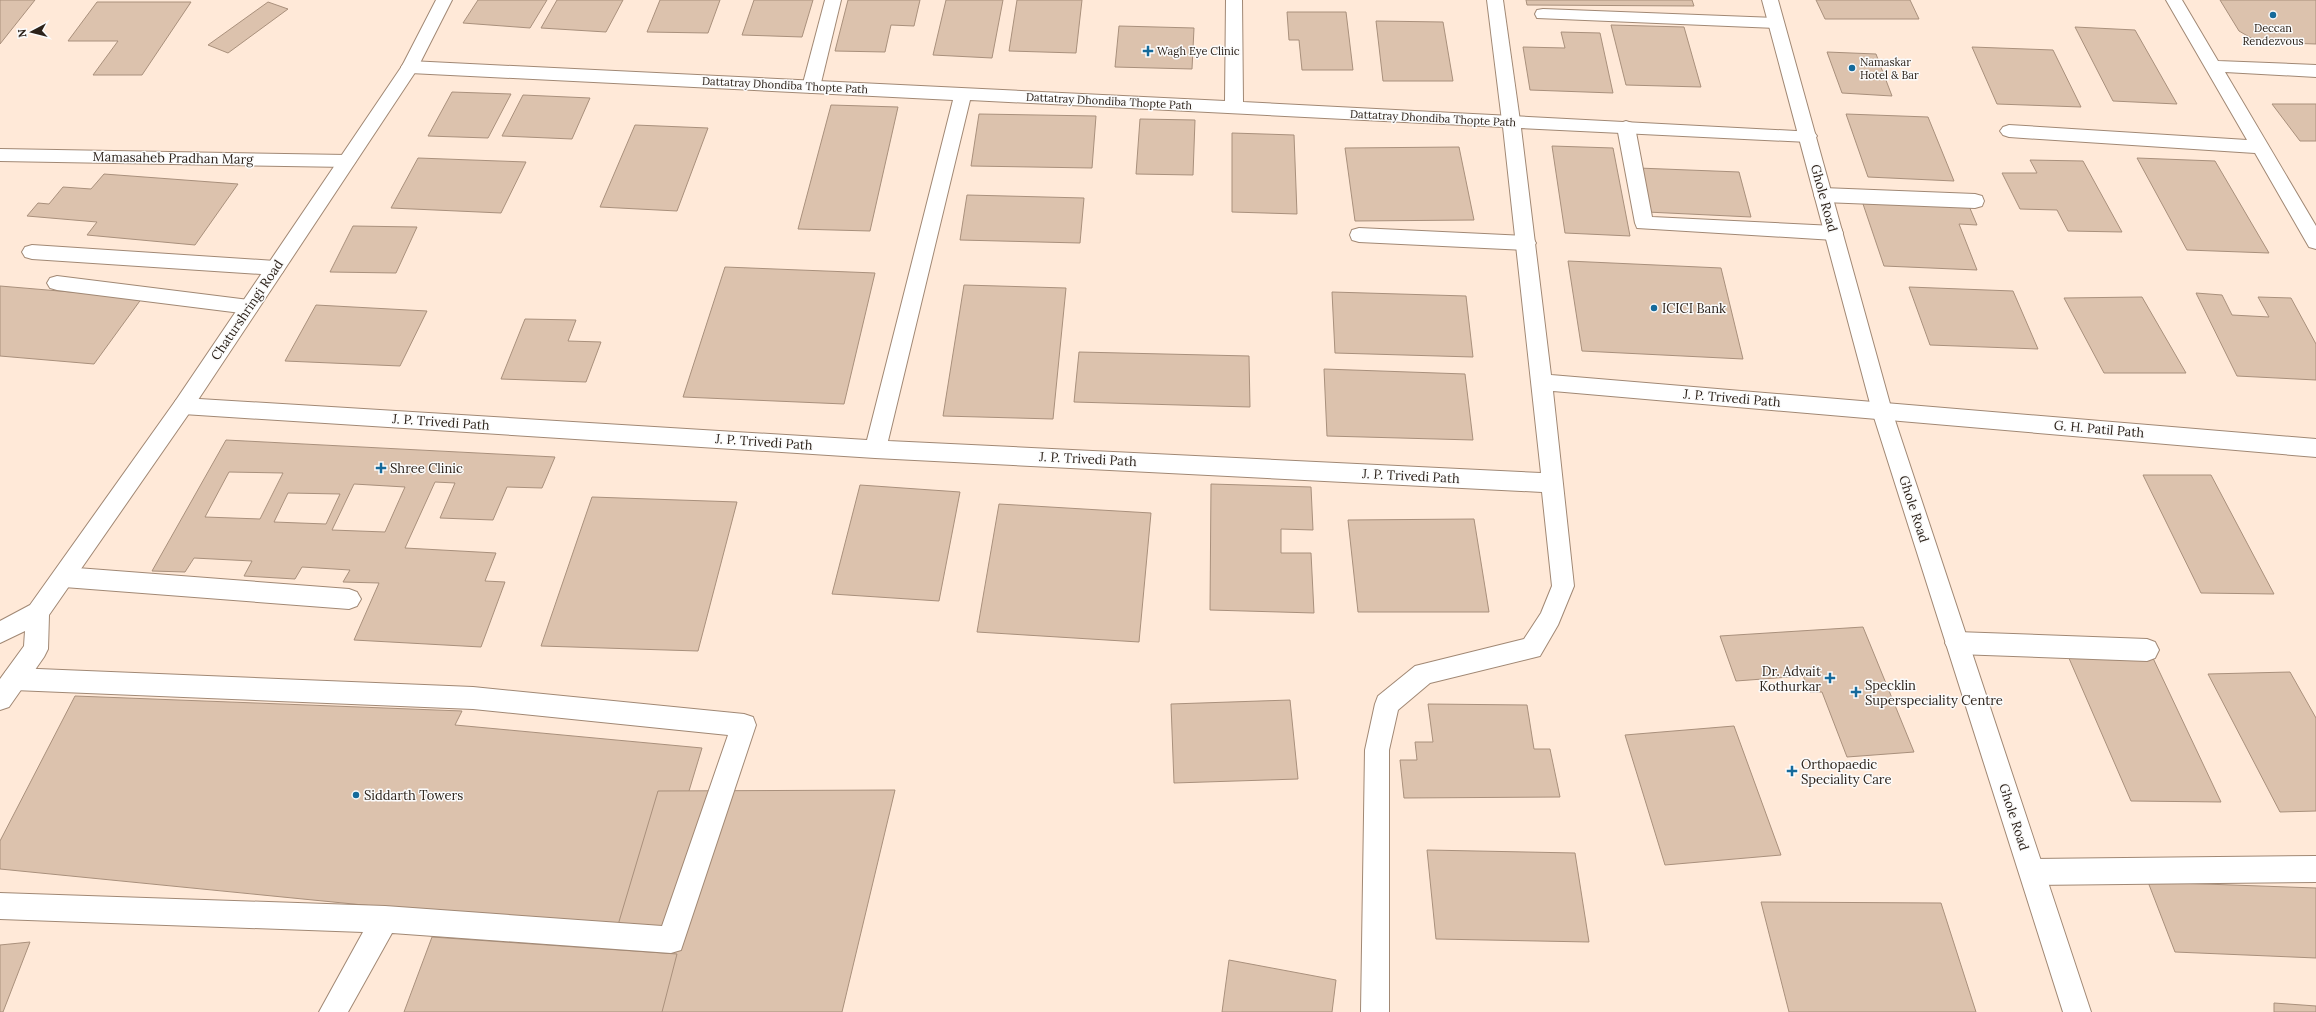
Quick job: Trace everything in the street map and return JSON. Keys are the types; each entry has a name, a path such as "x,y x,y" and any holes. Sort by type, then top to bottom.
{"street":[{"name":"Chaturshringi Road","path":"0,633 38,612 64,577 183,406 410,67 444,0"},
{"path":"811,87 833,0"},
{"path":"1234,0 1234,108"},
{"path":"1375,1012 1378,750 1387,704 1423,674 1532,648 1550,618 1563,586 1526,243 1495,0"},
{"name":"Ghole Road","path":"1770,0 1882,411 2077,1012"},
{"path":"2174,0 2316,242"},
{"path":"1543,14 1776,23"},
{"path":"2212,66 2316,71"},
{"name":"Dattatray Dhondiba Thopte Path","path":"410,67 1808,136"},
{"path":"875,449 962,94"},
{"path":"1626,127 1644,223 1834,233"},
{"path":"2009,131 2260,147"},
{"name":"Mamasaheb Pradhan Marg","path":"0,155 347,160"},
{"path":"1824,195 1975,201"},
{"path":"1359,235 1526,243"},
{"path":"32,252 275,268"},
{"path":"56,283 249,307"},
{"name":"J. P. Trivedi Path","path":"1542,382 1882,411"},
{"name":"J. P. Trivedi Path","path":"183,406 875,449 1551,483"},
{"name":"G. H. Patil Path","path":"1882,411 2316,448"},
{"path":"64,577 349,599"},
{"path":"0,699 36,649 38,612"},
{"path":"1957,644 2147,650"},
{"path":"0,906 385,919 672,940 744,725 473,698 14,679"},
{"path":"2032,872 2316,869"},
{"path":"333,1012 385,919"}],"building":[{"path":"0,0 35,0 0,44"},
{"path":"478,0 547,0 530,28 463,23"},
{"path":"557,0 623,0 606,32 541,28"},
{"path":"660,0 720,0 708,33 647,32"},
{"path":"754,0 813,0 802,37 742,35"},
{"path":"848,0 920,0 914,26 891,25 885,52 835,51"},
{"path":"946,0 1003,0 992,58 933,55"},
{"path":"1017,0 1082,0 1076,53 1009,51"},
{"path":"1526,0 1692,0 1694,6 1527,5"},
{"path":"1816,0 1910,0 1919,19 1825,19"},
{"name":"Deccan Rendezvous","path":"2220,0 2316,0 2316,44 2258,42 2239,31"},
{"path":"97,2 191,2 142,75 93,75 118,41 68,41"},
{"path":"268,2 288,9 228,53 208,45"},
{"path":"1287,12 1346,12 1353,70 1302,70 1299,40 1289,40"},
{"path":"1376,21 1443,22 1453,81 1383,81"},
{"path":"1611,25 1684,27 1701,87 1626,85"},
{"path":"1119,26 1194,28 1192,69 1115,67"},
{"path":"2075,27 2135,30 2177,104 2113,101"},
{"path":"1561,32 1600,33 1613,93 1530,90 1523,47 1565,48"},
{"path":"1972,47 2053,50 2081,107 1997,104"},
{"path":"1827,52 1876,54 1892,96 1842,93"},
{"path":"452,92 511,94 488,138 428,136"},
{"path":"523,95 590,98 572,139 502,136"},
{"path":"2272,104 2316,104 2316,141 2300,141"},
{"path":"831,105 898,107 870,231 798,229"},
{"path":"979,114 1096,116 1092,168 971,166"},
{"path":"1846,114 1928,117 1954,181 1868,177"},
{"path":"1140,119 1195,120 1193,175 1136,174"},
{"path":"635,125 708,128 677,211 600,207"},
{"path":"1232,133 1294,135 1297,214 1232,212"},
{"path":"1552,146 1613,148 1630,236 1565,233"},
{"path":"1459,147 1474,220 1355,221 1345,148"},
{"path":"418,158 526,162 501,213 391,208"},
{"path":"2137,158 2215,161 2269,253 2187,250"},
{"path":"2030,160 2083,161 2122,232 2068,231 2057,210 2020,209 2002,173 2037,173"},
{"path":"1638,168 1739,172 1751,217 1647,212"},
{"path":"104,174 238,184 195,245 87,235 97,222 27,216 38,203 49,204 63,187 91,189"},
{"path":"967,195 1084,198 1080,243 960,240"},
{"path":"1862,201 1969,206 1977,225 1959,224 1977,270 1884,266"},
{"path":"353,226 417,227 396,273 330,272"},
{"path":"1568,261 1721,268 1743,359 1582,351"},
{"path":"725,267 875,273 844,404 683,397"},
{"path":"964,285 1066,288 1053,419 943,416"},
{"path":"0,286 142,298 94,364 0,356"},
{"path":"1909,287 2013,291 2038,349 1930,345"},
{"path":"1332,292 1466,296 1473,357 1335,353"},
{"path":"2196,293 2222,295 2232,315 2269,317 2258,297 2291,298 2316,344 2316,380 2237,376"},
{"path":"2142,297 2186,373 2104,373 2064,298"},
{"path":"316,305 427,311 400,366 285,361"},
{"path":"525,319 576,320 568,341 601,342 586,382 501,379"},
{"path":"1079,352 1249,356 1250,407 1074,402"},
{"path":"1324,369 1465,374 1473,440 1327,436"},
{"path":"226,440 555,457 542,488 507,487 493,520 440,518 455,483 435,482 405,548 496,553 485,581 505,582 481,647 354,640 379,583 343,582 350,570 302,567 295,579 244,576 252,561 194,558 185,572 152,571","holes":["229,472 283,473 260,519 205,517","354,484 405,487 385,532 332,530","288,493 340,494 326,524 274,522"]},
{"path":"2143,475 2211,475 2274,594 2201,593"},
{"path":"1211,484 1311,487 1313,530 1281,529 1281,553 1311,553 1314,613 1210,610"},
{"path":"860,485 960,492 939,601 832,594"},
{"path":"592,497 737,502 698,651 541,646"},
{"path":"999,504 1151,513 1139,642 977,632"},
{"path":"1474,519 1489,612 1358,612 1348,520"},
{"name":"Specklin Superspeciality Centre","path":"1863,627 1914,752 1847,757 1822,692 1810,692 1803,676 1736,681 1720,636"},
{"path":"2068,656 2152,656 2221,802 2131,801"},
{"path":"2290,672 2316,718 2316,811 2280,812 2208,674"},
{"name":"Siddarth Towers","path":"75,696 462,711 455,725 702,748 646,933 0,869 0,841"},
{"path":"1290,700 1298,779 1174,783 1171,704"},
{"path":"1428,704 1527,705 1534,749 1550,749 1560,797 1404,798 1400,760 1417,760 1415,742 1433,742"},
{"path":"1734,726 1781,855 1665,865 1625,735"},
{"path":"895,790 842,1012 592,1012 658,791"},
{"path":"1427,850 1575,853 1589,942 1436,939"},
{"path":"2148,882 2316,888 2316,958 2175,952"},
{"path":"1761,902 1941,903 1976,1012 1789,1012"},
{"path":"432,937 677,954 662,1012 404,1012"},
{"path":"30,942 3,1012 0,1012 0,945"},
{"path":"1229,960 1336,980 1332,1012 1222,1012"},
{"path":"2274,1003 2316,1006 2316,1012 2274,1012"}],"place":[{"name":"Deccan Rendezvous","path":"2273,15"},
{"name":"Wagh Eye Clinic","path":"1148,51"},
{"name":"Namaskar Hotel & Bar","path":"1852,68"},
{"name":"ICICI Bank","path":"1654,308"},
{"name":"Shree Clinic","path":"381,468"},
{"name":"Dr. Advait Kothurkar","path":"1830,678"},
{"name":"Specklin Superspeciality Centre","path":"1856,692"},
{"name":"Orthopaedic Speciality Care","path":"1792,771"},
{"name":"Siddarth Towers","path":"356,795"}]}
